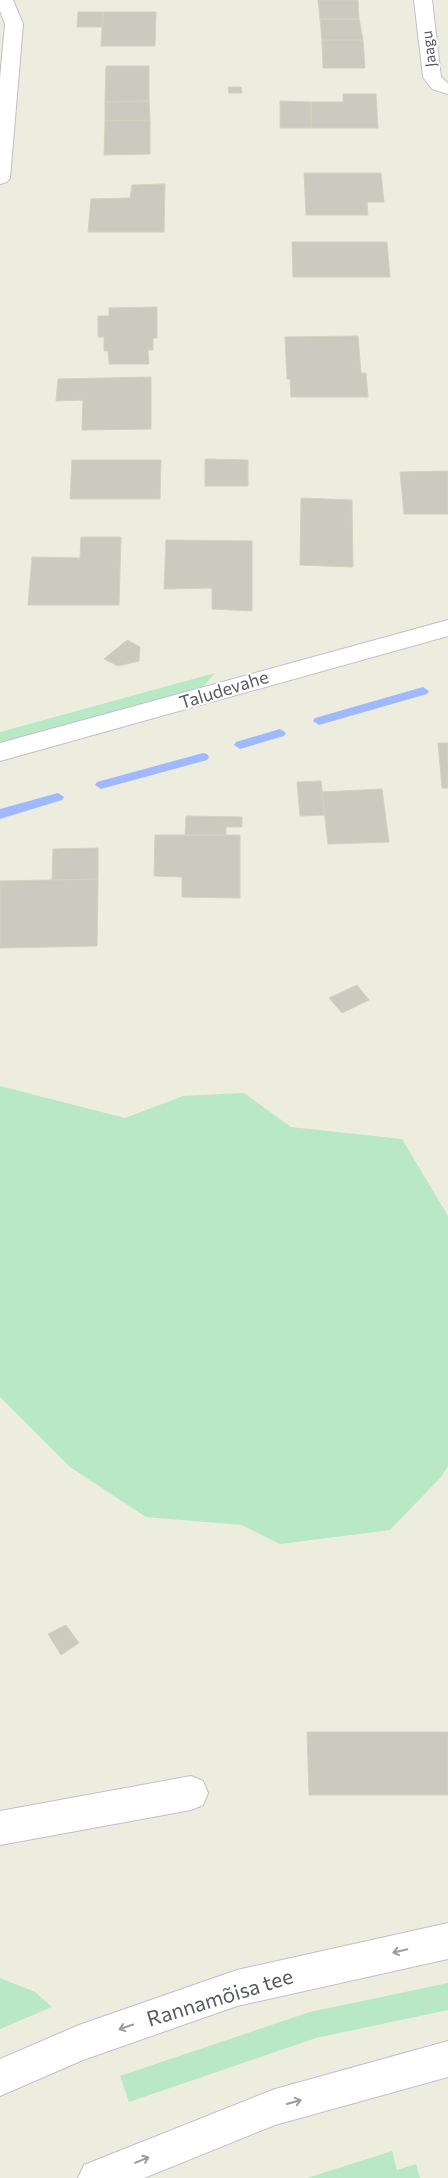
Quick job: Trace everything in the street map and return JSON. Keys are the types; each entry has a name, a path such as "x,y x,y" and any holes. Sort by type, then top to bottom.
{"street":[{"path":"0,178 3,127 14,24 4,0"},
{"name":"Jaagu","path":"423,0 432,77 438,85 448,89"},
{"name":"Taludevahe","path":"0,752 196,700 272,675 448,628"},
{"path":"0,1828 191,1793"},
{"name":"Rannamõisa tee","path":"0,2078 79,2043 237,1988 448,1940"},
{"path":"97,2178 275,2107 448,2059"}],"green space":[{"path":"215,673 203,687 0,743 0,732"},
{"path":"0,1086 125,1118 183,1096 244,1093 291,1127 402,1139 448,1216 448,1466 441,1477 390,1530 280,1544 242,1525 146,1517 70,1467 0,1397"},
{"path":"0,1978 35,1992 52,2007 0,2029"},
{"path":"448,1983 448,2010 316,2038 129,2102 120,2076 310,2012"},
{"path":"392,2151 397,2170 416,2164 420,2178 307,2178"}],"building":[{"path":"318,0 358,0 359,19 320,19"},
{"path":"78,12 103,12 103,27 77,27"},
{"path":"103,12 156,12 155,46 101,46"},
{"path":"320,19 359,19 363,40 322,40"},
{"path":"322,40 363,40 365,68 323,68"},
{"path":"106,66 149,66 149,101 105,102"},
{"path":"228,87 241,87 242,93 229,93"},
{"path":"343,94 376,94 378,128 311,128 311,102 343,102"},
{"path":"149,101 150,120 105,121 105,102"},
{"path":"280,101 311,102 311,128 280,128"},
{"path":"150,120 150,154 104,155 105,121"},
{"path":"304,173 381,173 384,202 367,202 368,215 306,215"},
{"path":"165,184 164,232 88,232 91,199 130,198 132,185"},
{"path":"292,242 387,242 390,277 293,277"},
{"path":"157,307 157,338 153,338 153,350 148,350 149,364 109,364 108,351 104,351 104,337 98,337 98,316 109,316 109,308"},
{"path":"358,336 361,373 366,373 368,397 291,397 290,379 287,379 285,337"},
{"path":"151,377 151,429 82,430 83,400 56,401 58,379"},
{"path":"205,459 248,460 248,486 205,486"},
{"path":"72,460 161,460 160,499 70,499"},
{"path":"448,471 448,514 404,514 400,472"},
{"path":"301,498 352,500 353,567 300,565"},
{"path":"81,537 121,537 119,605 28,605 32,557 80,558"},
{"path":"166,540 252,541 252,611 212,609 212,588 164,589"},
{"path":"127,640 140,647 139,661 118,666 104,659"},
{"path":"438,743 448,743 448,788 442,788"},
{"path":"321,781 325,815 300,816 297,782"},
{"path":"382,789 389,842 328,844 322,792"},
{"path":"186,816 242,817 242,827 226,827 226,835 185,835"},
{"path":"155,835 240,835 240,898 182,897 182,877 154,876"},
{"path":"98,848 98,879 52,880 53,849"},
{"path":"98,879 97,946 0,948 0,881"},
{"path":"357,985 369,1000 342,1013 329,998"},
{"path":"66,1625 79,1643 61,1655 48,1634"},
{"path":"307,1732 448,1732 448,1795 309,1795"}],"waterway":[{"path":"319,721 423,691"},
{"path":"240,745 280,733"},
{"path":"101,785 203,757"},
{"path":"0,814 58,797"}]}
